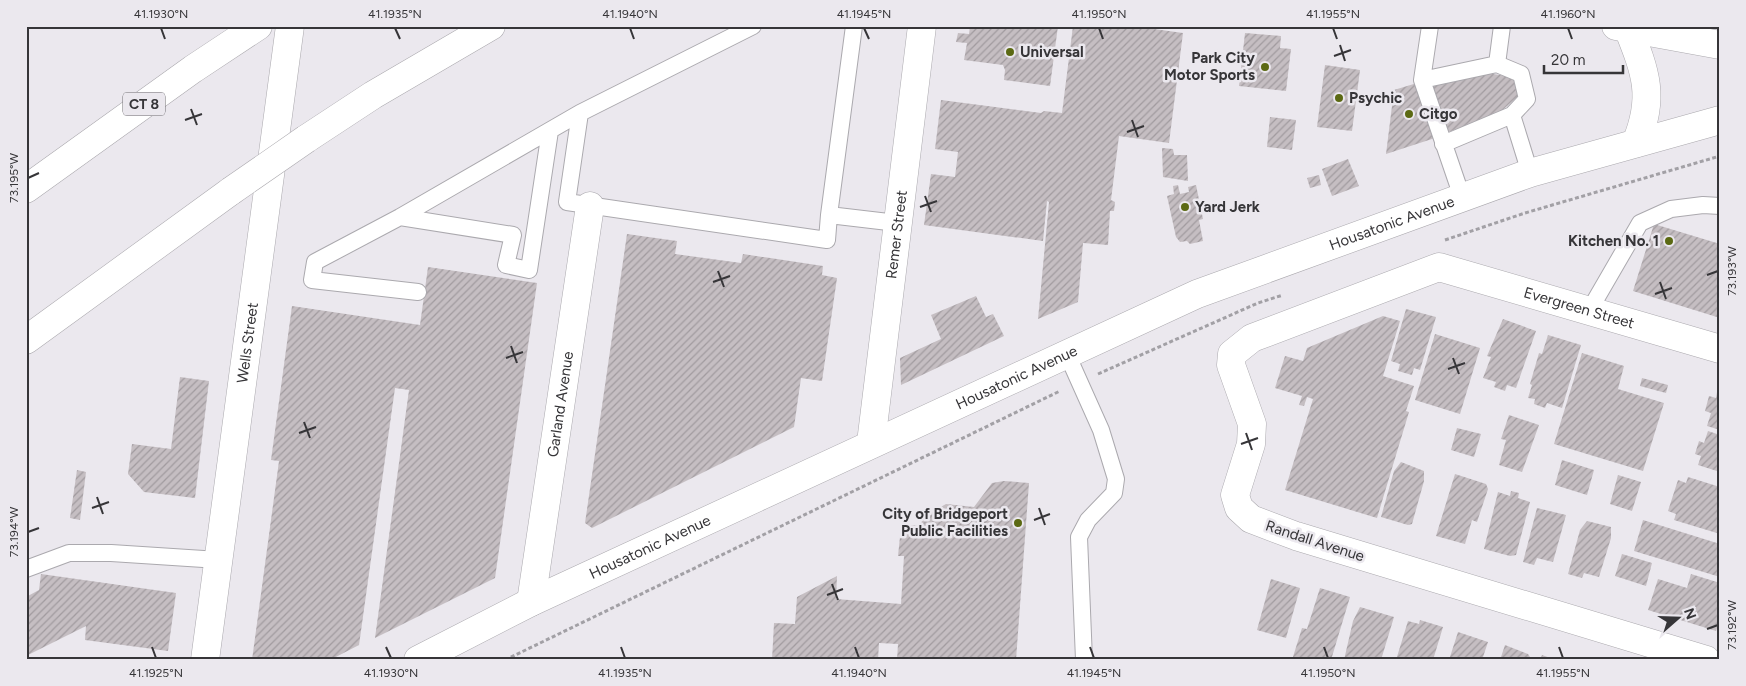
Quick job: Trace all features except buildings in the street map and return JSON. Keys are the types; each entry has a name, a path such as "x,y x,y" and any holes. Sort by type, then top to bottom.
{"main road":[{"name":"Wells Street","path":"205,660 290,26"},
{"path":"26,340 306,139 415,70 492,26"},
{"name":"Remer Street","path":"871,442 922,26"},
{"path":"1622,27 1666,31 1720,45"},
{"path":"1622,27 1640,56 1646,82 1648,103 1645,121 1636,143"},
{"name":"CT 8","path":"30,186 185,75 255,28"},
{"name":"Housatonic Avenue","path":"418,660 531,602 871,442 1197,294 1530,173 1720,120"},
{"name":"Garland Avenue","path":"531,602 590,206"},
{"name":"Evergreen Street","path":"1439,267 1720,349"},
{"name":"Randall Avenue","path":"1439,267 1252,338 1232,354 1231,365 1252,424 1251,444 1235,495 1239,508 1251,519 1296,536 1706,660"}],"lane":[{"path":"418,292 312,280 315,262 400,217 580,114 753,26"},
{"path":"580,114 567,202 827,240 854,26"},
{"path":"1430,26 1422,80 1462,197"},
{"path":"1497,64 1502,26"},
{"path":"1422,80 1497,64 1521,74 1527,99 1512,115 1443,144"},
{"path":"1512,115 1530,173"},
{"path":"400,217 512,235 506,266 529,270 550,131"},
{"path":"1589,311 1640,223 1671,209 1703,204 1720,206"},
{"path":"829,215 897,223"},
{"path":"1067,354 1101,430 1116,479 1114,493 1088,520 1079,537 1084,660"},
{"path":"26,569 69,553 112,553 219,560"}],"place":[{"name":"Universal","path":"1010,52"},
{"name":"Park City Motor Sports","path":"1265,67"},
{"name":"Psychic","path":"1339,98"},
{"name":"Citgo","path":"1409,114"},
{"name":"Yard Jerk","path":"1185,207"},
{"name":"Kitchen No. 1","path":"1669,241"},
{"name":"City of Bridgeport Public Facilities","path":"1018,523"}]}
